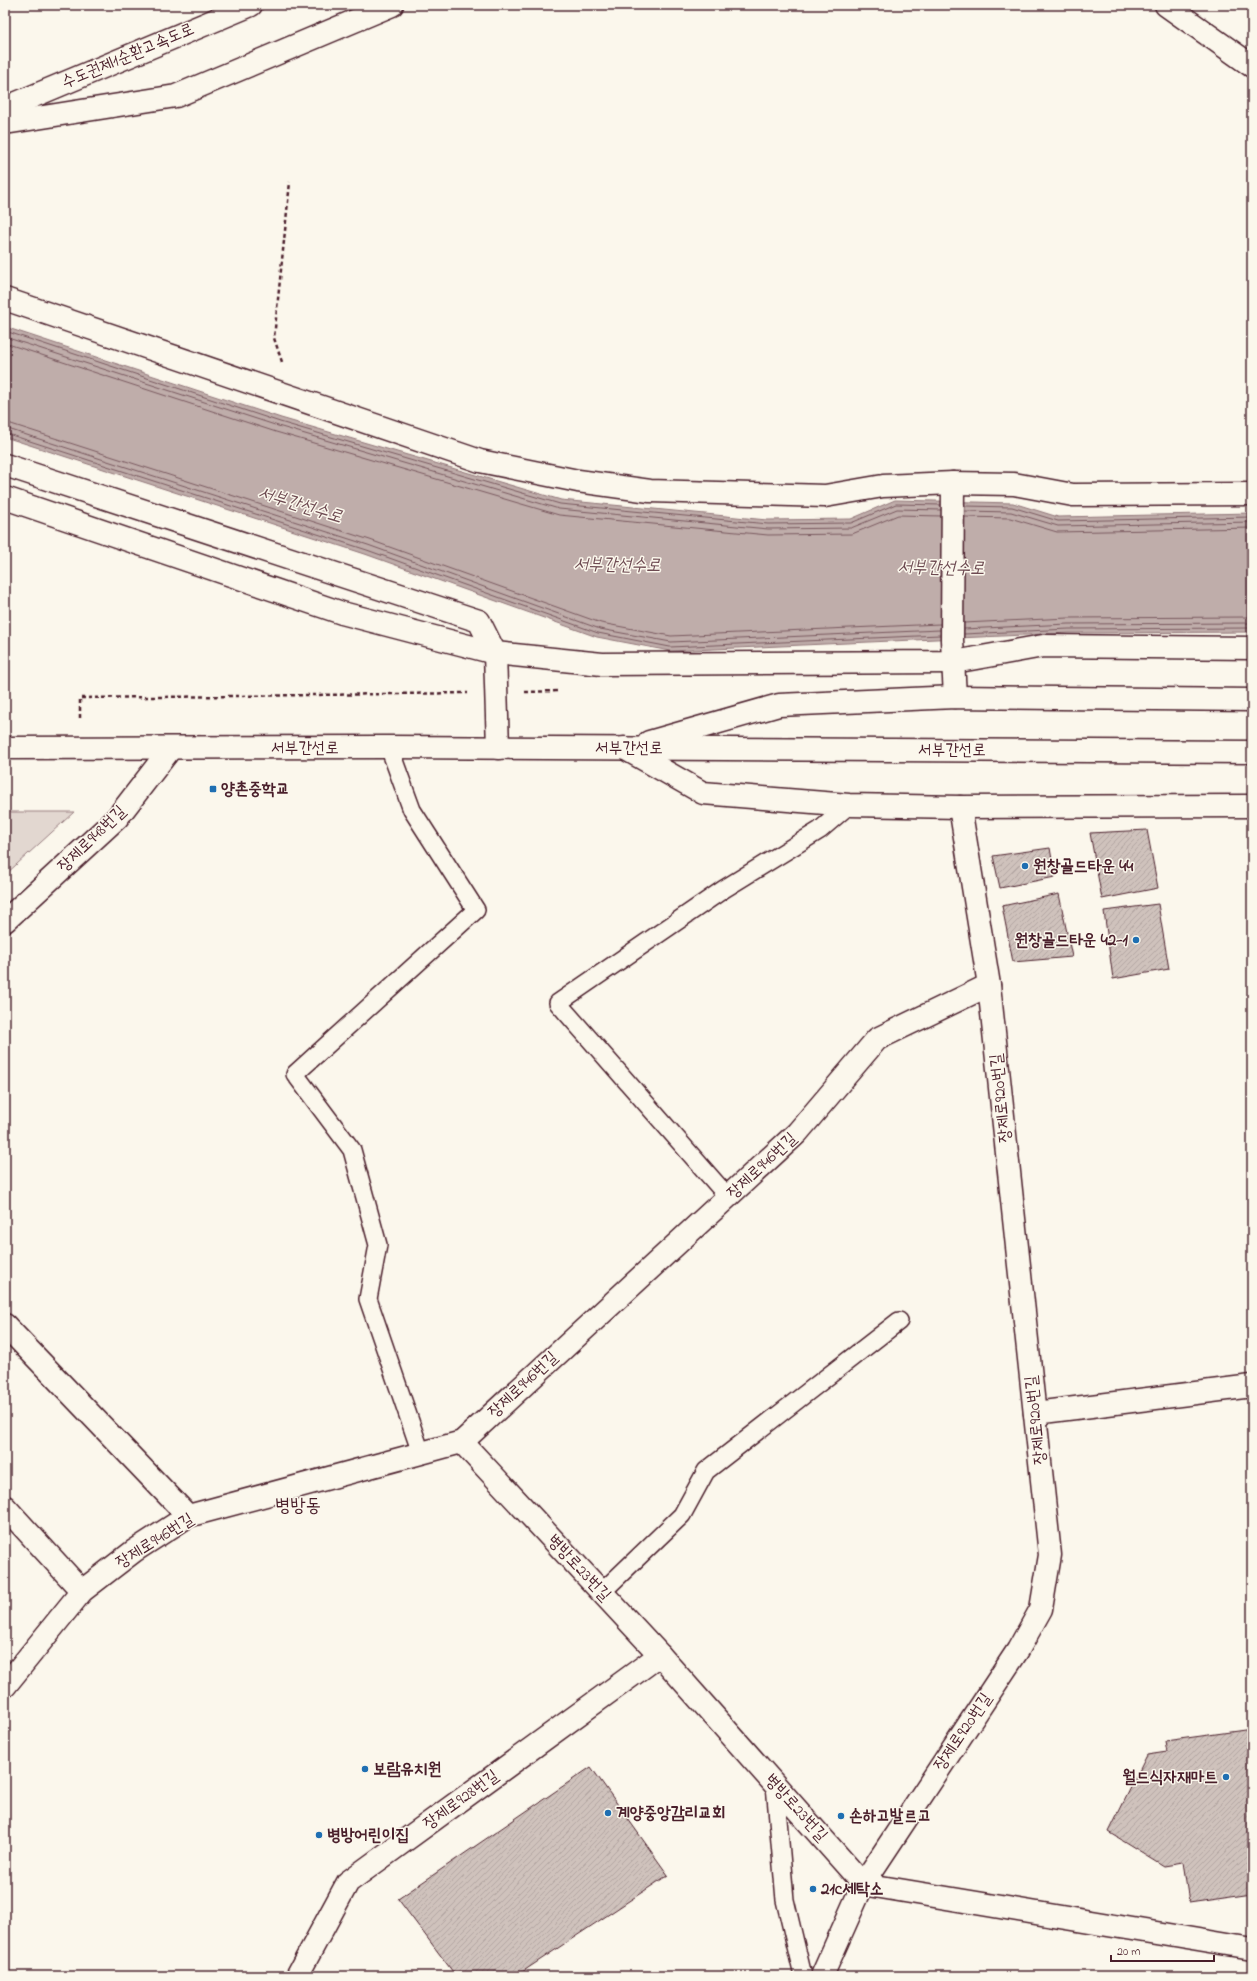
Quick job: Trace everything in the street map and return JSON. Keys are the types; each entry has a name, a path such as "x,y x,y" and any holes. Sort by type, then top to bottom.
{"main road":[{"name":"수도권제1순환고속도로","path":"5,108 251,5"},
{"path":"5,123 176,96 392,5"},
{"path":"1166,5 1252,66"},
{"path":"5,299 480,461 578,481 650,491 825,496 883,486 953,489 1014,484 1073,495 1252,494"},
{"path":"5,465 479,621 495,653 498,748"},
{"path":"953,489 952,640 955,697"},
{"path":"5,498 342,613 495,653 602,664 954,662 1043,646 1252,648"},
{"path":"624,748 779,705 955,697 1252,700"},
{"name":"서부간선로","path":"5,748 624,748 1252,752"},
{"name":"장제로948번길","path":"5,921 117,818 171,748"},
{"path":"624,748 703,793 849,805 960,807 1252,806"},
{"name":"장제로920번길","path":"822,1976 863,1884 1018,1650 1041,1608 1050,1555 988,985 960,807"},
{"name":"장제로946번길","path":"5,1686 82,1591 134,1551 188,1516 462,1442 797,1133 877,1039 988,985"},
{"path":"5,1327 188,1516"},
{"path":"1035,1413 1252,1386"},
{"name":"병방로23번길","path":"462,1442 660,1655 863,1884"},
{"path":"5,1507 82,1591"},
{"name":"장제로928번길","path":"297,1976 348,1882 660,1655"},
{"path":"863,1884 1252,1949"}],"lane":[{"path":"389,748 412,810 476,910 295,1074 352,1150 378,1245 368,1299 421,1453"},
{"path":"728,1197 558,1003 724,889 820,830 849,805"},
{"path":"602,1592 682,1515 706,1471 899,1322"},
{"path":"775,1786 785,1900 803,1976"}],"path":[{"path":"282,364 274,338 290,182"}],"shaded area":[{"path":"5,812 74,812 5,875"}],"water":[{"name":"서부간선수로","path":"5,327 281,418 561,500 767,520 851,519 895,500 1013,503 1058,517 1252,513 1252,632 1069,633 670,651 597,637 365,554 5,437"}],"building":[{"name":"원창골드타운 42-1","path":"1147,830 1158,888 1102,899 1090,833"},
{"name":"원창골드타운 44","path":"1050,848 1055,877 1000,888 993,856"},
{"path":"1059,894 1072,957 1013,962 1002,906"},
{"name":"원창골드타운 42-1","path":"1158,904 1169,969 1113,979 1104,911"},
{"path":"1252,1729 1252,1893 1189,1902 1183,1863 1164,1866 1109,1832 1147,1755 1167,1752 1165,1741"},
{"path":"591,1767 668,1875 516,1976 456,1976 398,1899"}],"place":[{"name":"양촌중학교","path":"213,789"},
{"name":"원창골드타운 44","path":"1025,866"},
{"name":"원창골드타운 42-1","path":"1136,940"},
{"name":"보람유치원","path":"365,1769"},
{"name":"월드식자재마트","path":"1226,1777"},
{"name":"계양중앙감리교회","path":"608,1813"},
{"name":"손하고발르고","path":"841,1816"},
{"name":"병방어린이집","path":"319,1835"},
{"name":"21c세탁소","path":"813,1889"}],"district":[{"name":"병방동","path":"298,1506"}]}
